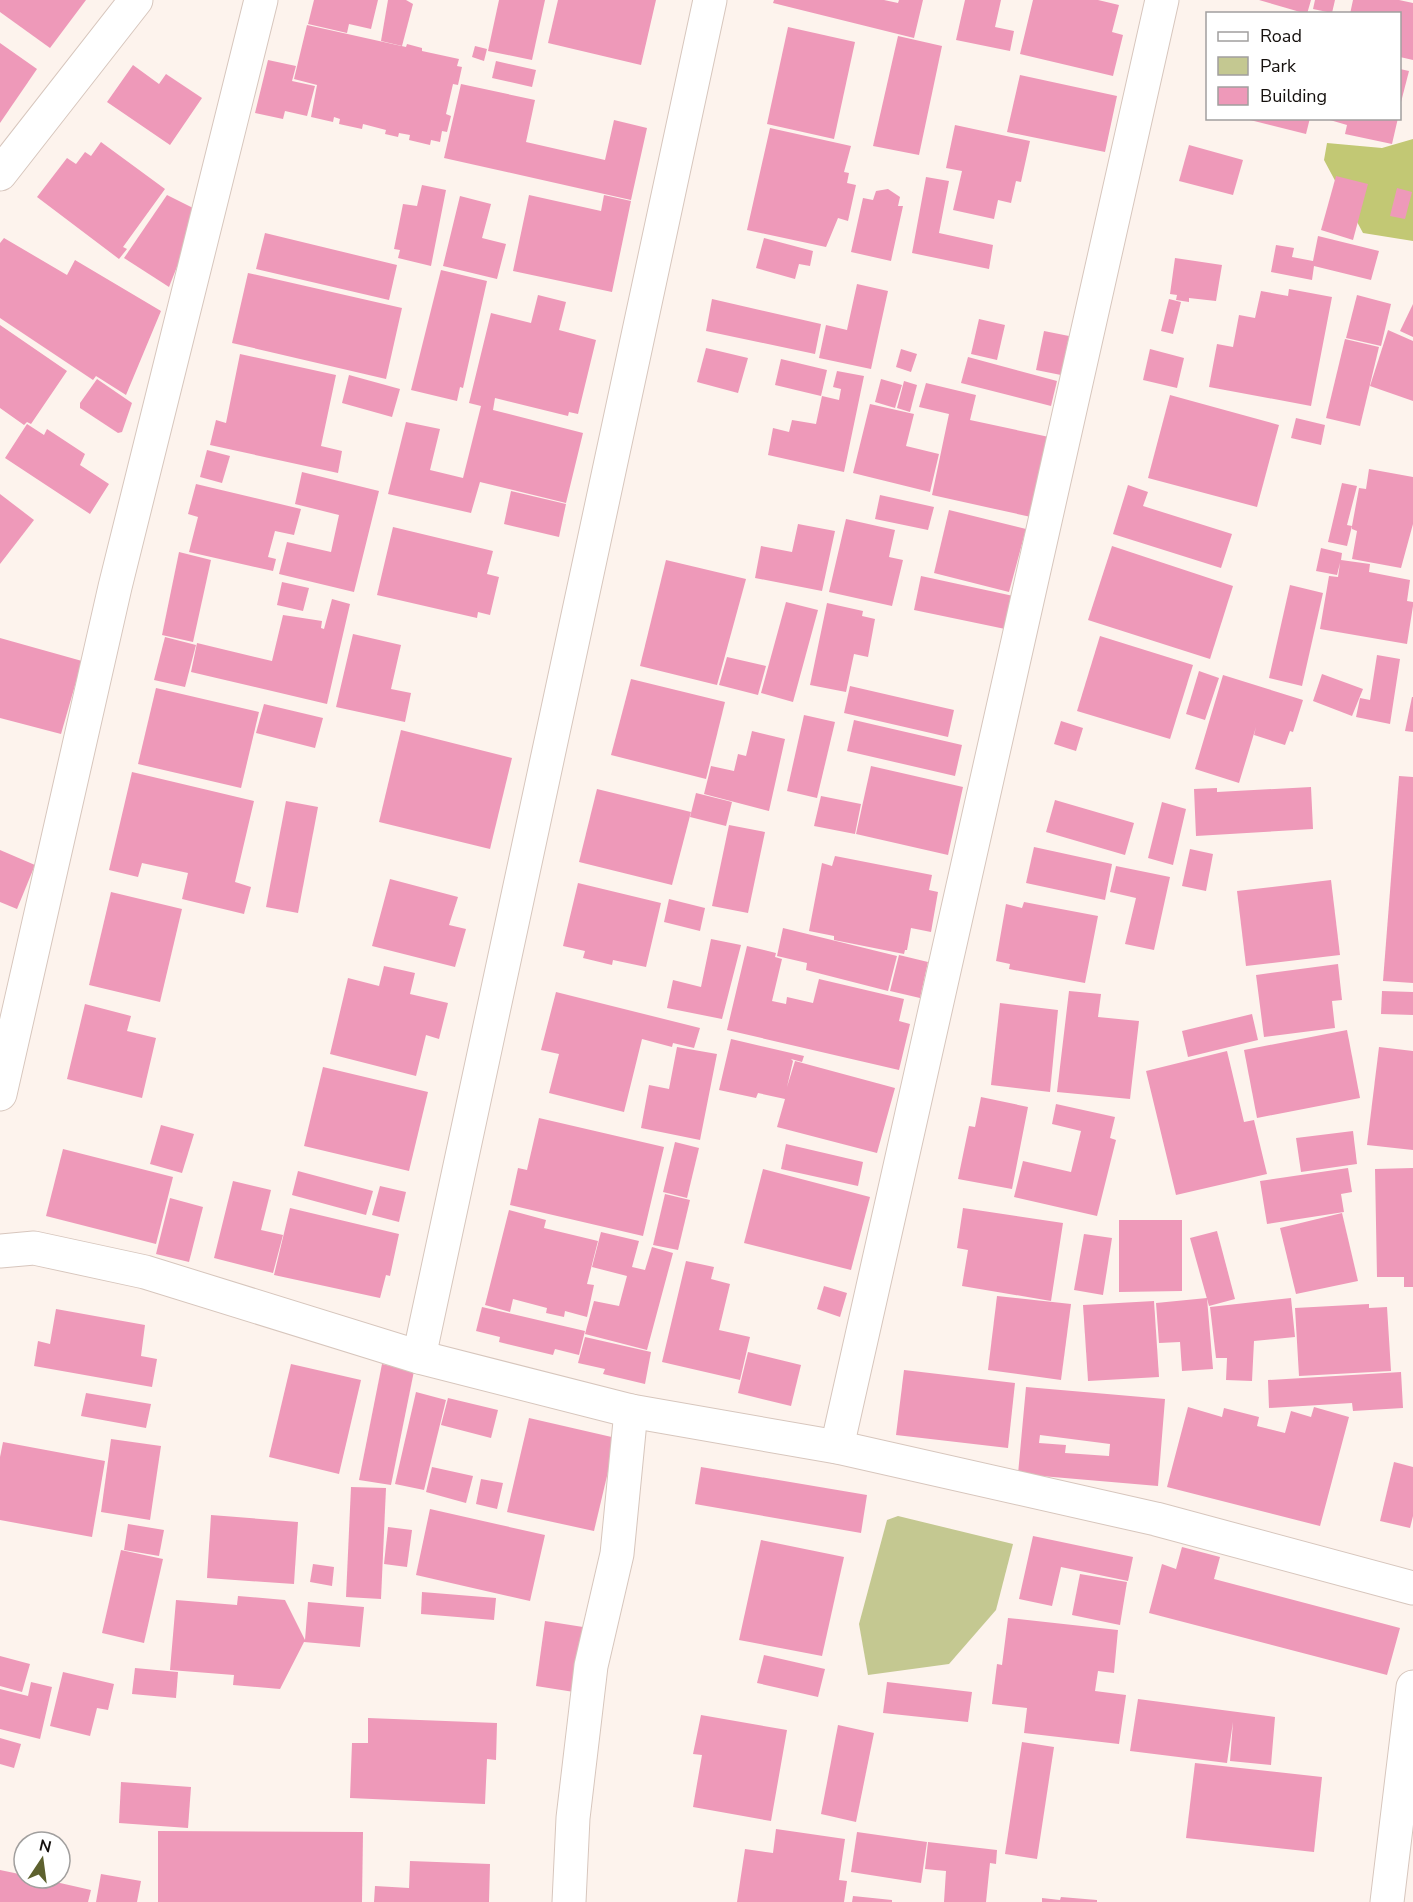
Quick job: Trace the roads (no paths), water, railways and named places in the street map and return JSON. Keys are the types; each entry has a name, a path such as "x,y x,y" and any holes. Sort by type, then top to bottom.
{"street":[{"path":"0,174 136,0"},
{"path":"0,1094 115,587 261,0"},
{"path":"419,1357 710,0"},
{"path":"837,1447 1162,0"},
{"path":"0,1251 34,1248 145,1272 419,1357 631,1411 837,1447 1156,1519 1413,1588"},
{"path":"569,1902 573,1818 591,1666 617,1554 631,1411"},
{"path":"1387,1902 1413,1686"}]}
